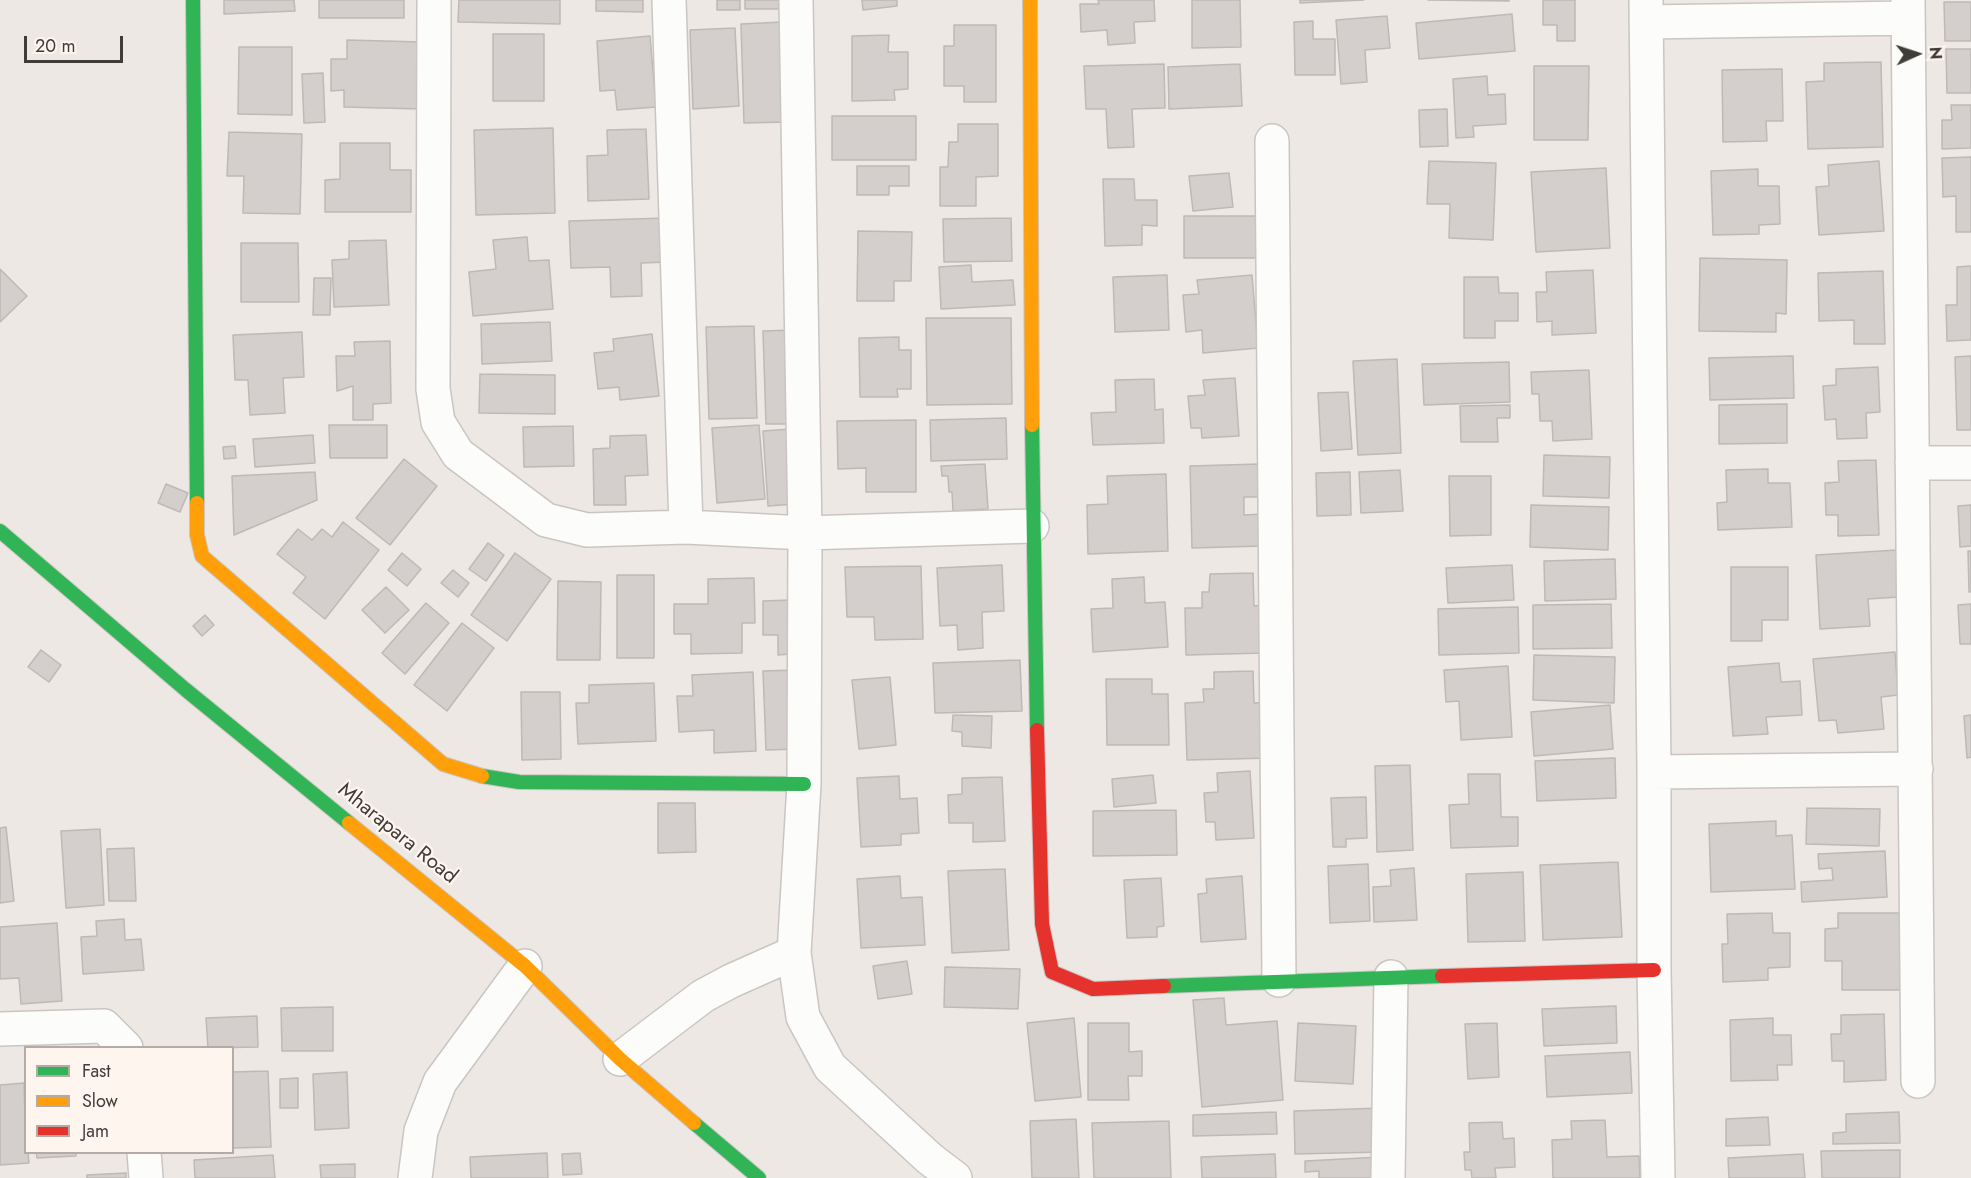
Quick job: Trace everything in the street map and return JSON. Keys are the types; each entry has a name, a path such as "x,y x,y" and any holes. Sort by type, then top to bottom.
{"street":[{"path":"193,0 197,536 202,556 443,764 480,776 519,782 804,784"},
{"path":"434,0 433,389 438,422 458,454 546,520 587,530 686,527 806,532 1032,526"},
{"path":"669,0 686,527"},
{"path":"795,0 806,532 804,784 794,952 803,1017 830,1067 930,1159 955,1178"},
{"path":"1030,0 1032,526 1041,924 1052,972 1093,988 1279,980 1654,970"},
{"path":"1658,1178 1654,970 1646,11 1908,9 1918,1081"},
{"path":"1272,141 1279,980"},
{"path":"1912,464 1971,463"},
{"name":"Mharapara Road","path":"0,531 186,690 525,966 620,1059 759,1178"},
{"path":"1654,772 1916,769"},
{"path":"620,1059 704,996 794,952"},
{"path":"415,1178 420,1131 440,1082 525,966"},
{"path":"1388,1178 1391,977"},
{"path":"0,1029 75,1025 104,1026 125,1046"},
{"path":"144,1154 146,1178"}],"building":[{"path":"224,0 294,0 295,11 224,14"},
{"path":"319,0 404,0 404,18 319,18"},
{"path":"459,0 560,0 560,24 458,22"},
{"path":"596,0 643,0 643,12 596,11"},
{"path":"717,0 740,0 740,10 717,10"},
{"path":"745,0 779,0 779,9 745,9"},
{"path":"862,0 897,0 897,6 863,10"},
{"path":"1098,0 1154,0 1155,21 1134,22 1135,43 1108,45 1107,30 1081,32 1080,4 1099,4"},
{"path":"1192,0 1240,0 1241,47 1192,48"},
{"path":"1300,0 1364,0 1300,3"},
{"path":"1428,0 1509,0 1509,1"},
{"path":"1543,0 1575,0 1575,41 1557,41 1557,25 1543,25"},
{"path":"1944,2 1971,2 1971,41 1945,41"},
{"path":"1512,14 1515,51 1419,59 1416,23"},
{"path":"1387,16 1390,48 1365,50 1367,82 1341,84 1336,20"},
{"path":"1313,21 1313,39 1335,39 1335,75 1295,75 1294,22"},
{"path":"783,22 787,122 744,123 741,24"},
{"path":"954,25 996,25 996,102 964,102 964,86 944,86 944,46 954,46"},
{"path":"735,28 739,106 693,109 690,30"},
{"path":"493,34 544,34 544,101 493,101"},
{"path":"889,35 888,52 908,52 908,89 894,90 895,100 852,101 852,36"},
{"path":"650,36 656,107 617,110 615,90 600,91 597,41"},
{"path":"347,40 422,42 421,109 344,107 344,90 331,91 331,59 347,59"},
{"path":"239,47 292,47 292,115 238,114"},
{"path":"1946,49 1971,49 1971,93 1947,93"},
{"path":"1881,62 1883,147 1808,149 1806,82 1824,81 1824,63"},
{"path":"1164,64 1165,108 1132,109 1134,147 1108,148 1106,109 1086,109 1084,66"},
{"path":"1240,64 1242,106 1169,109 1168,67"},
{"path":"1534,66 1589,66 1588,140 1534,140"},
{"path":"1782,69 1783,121 1766,121 1767,141 1723,142 1722,70"},
{"path":"323,73 325,122 304,123 302,74"},
{"path":"1487,76 1488,95 1505,94 1506,124 1473,126 1474,137 1456,138 1453,79"},
{"path":"1951,105 1971,105 1971,148 1942,149 1942,120 1952,120"},
{"path":"1447,109 1448,146 1420,147 1419,110"},
{"path":"832,116 916,116 916,160 832,160"},
{"path":"958,124 998,124 998,176 976,177 976,206 940,206 940,167 948,167 949,142 958,142"},
{"path":"553,128 555,213 476,215 474,130"},
{"path":"646,129 649,199 588,201 587,156 608,155 607,130"},
{"path":"229,132 302,134 300,214 243,213 244,176 227,176"},
{"path":"340,143 390,143 390,170 411,170 411,212 325,212 325,180 340,179"},
{"path":"1971,157 1971,232 1956,232 1956,196 1943,197 1942,158"},
{"path":"1429,161 1496,163 1493,240 1449,238 1450,204 1427,204"},
{"path":"1879,161 1884,231 1819,235 1816,187 1829,186 1828,165"},
{"path":"857,166 909,166 909,186 889,186 889,195 857,195"},
{"path":"1606,168 1610,248 1536,252 1531,172"},
{"path":"1758,169 1758,186 1779,186 1780,224 1759,225 1759,234 1713,235 1711,171"},
{"path":"1229,173 1233,207 1193,211 1189,176"},
{"path":"1103,179 1134,179 1135,200 1157,200 1157,226 1142,225 1142,245 1105,246"},
{"path":"1184,216 1258,216 1258,258 1184,258"},
{"path":"666,218 667,262 641,263 642,296 611,297 610,267 571,268 569,221"},
{"path":"1011,218 1012,261 944,262 943,219"},
{"path":"858,231 912,232 911,281 894,281 894,301 857,301"},
{"path":"527,237 529,261 549,260 553,309 473,316 469,272 496,269 493,240"},
{"path":"386,240 389,305 334,307 332,260 349,259 349,241"},
{"path":"241,243 298,243 299,302 241,302"},
{"path":"1700,258 1787,260 1786,314 1776,313 1776,332 1699,331"},
{"path":"971,265 972,282 1013,280 1015,305 941,309 939,267"},
{"path":"1971,266 1971,340 1947,341 1946,305 1957,305 1957,267"},
{"path":"0,269 27,296 0,322"},
{"path":"1593,270 1596,333 1552,335 1552,321 1537,322 1536,292 1547,292 1546,272"},
{"path":"1883,271 1885,344 1854,344 1854,320 1819,321 1818,273"},
{"path":"1167,275 1169,330 1115,332 1113,277"},
{"path":"1252,275 1258,348 1203,353 1202,330 1186,332 1183,295 1199,294 1197,280"},
{"path":"1464,277 1498,277 1499,293 1518,293 1518,321 1495,321 1495,338 1464,338"},
{"path":"314,278 331,278 330,315 313,315"},
{"path":"926,318 1011,318 1012,404 927,405"},
{"path":"550,322 552,361 482,364 481,324"},
{"path":"754,326 757,418 709,419 706,327"},
{"path":"794,330 795,424 766,424 763,331"},
{"path":"302,332 304,377 283,378 285,413 250,415 248,380 235,380 233,335"},
{"path":"652,334 659,396 620,400 619,387 598,389 594,353 614,351 613,339"},
{"path":"899,337 899,350 911,350 911,389 897,389 898,397 860,397 859,338"},
{"path":"390,341 391,403 373,404 373,420 353,420 353,386 337,391 336,356 355,356 354,342"},
{"path":"1793,356 1794,398 1710,400 1709,358"},
{"path":"1971,356 1971,430 1957,430 1955,357"},
{"path":"1397,359 1401,453 1358,455 1353,361"},
{"path":"1509,362 1510,402 1424,405 1422,364"},
{"path":"1878,367 1880,412 1866,413 1867,438 1837,439 1836,419 1825,420 1823,386 1836,385 1836,369"},
{"path":"1589,370 1592,439 1553,441 1552,421 1540,421 1539,394 1532,394 1531,372"},
{"path":"480,374 555,375 555,414 479,413"},
{"path":"1235,378 1239,436 1202,438 1201,428 1191,428 1188,396 1205,395 1203,380"},
{"path":"1154,379 1155,410 1163,409 1164,443 1093,445 1091,413 1116,412 1115,380"},
{"path":"1348,392 1352,449 1321,451 1318,393"},
{"path":"1787,404 1787,443 1719,444 1719,405"},
{"path":"1510,405 1510,418 1497,418 1498,442 1461,442 1460,406"},
{"path":"1006,418 1007,459 931,461 930,420"},
{"path":"916,420 916,492 866,492 866,468 838,469 837,421"},
{"path":"329,425 387,425 387,458 330,458"},
{"path":"759,425 765,499 717,503 712,428"},
{"path":"573,426 574,466 524,467 523,427"},
{"path":"791,429 796,504 768,506 763,431"},
{"path":"313,435 315,463 255,467 253,439"},
{"path":"646,435 648,475 625,476 626,505 594,505 593,449 610,448 610,436"},
{"path":"235,446 236,458 224,459 223,447"},
{"path":"1544,455 1610,457 1609,498 1543,496"},
{"path":"404,459 437,486 390,545 356,518"},
{"path":"1876,460 1879,535 1838,536 1838,515 1826,515 1825,483 1839,482 1838,461"},
{"path":"985,464 988,509 953,511 948,476 942,476 941,466"},
{"path":"1260,464 1261,497 1244,497 1244,515 1264,514 1264,546 1192,548 1190,466"},
{"path":"1768,469 1768,483 1790,483 1792,527 1718,530 1717,503 1727,502 1726,470"},
{"path":"1400,470 1403,511 1361,513 1359,472"},
{"path":"315,472 317,500 234,535 232,476"},
{"path":"1350,472 1351,515 1317,516 1316,473"},
{"path":"1166,474 1168,551 1088,554 1087,505 1108,504 1107,476"},
{"path":"1449,476 1491,476 1491,535 1450,536"},
{"path":"166,484 188,493 180,512 158,503"},
{"path":"1531,505 1609,507 1608,550 1530,547"},
{"path":"1971,505 1971,546 1960,547 1958,506"},
{"path":"343,522 379,550 325,619 293,593 306,577 277,554 298,529 312,540 322,529 332,537"},
{"path":"488,543 504,555 486,581 469,569"},
{"path":"1897,550 1899,597 1868,599 1870,626 1820,629 1816,555"},
{"path":"1968,551 1971,551 1971,592 1969,592"},
{"path":"402,553 421,569 407,586 388,570"},
{"path":"515,553 551,579 507,641 471,615"},
{"path":"1615,559 1616,599 1545,601 1544,561"},
{"path":"1002,565 1004,611 982,612 983,648 958,650 957,625 940,626 937,568"},
{"path":"1512,565 1514,600 1448,603 1446,568"},
{"path":"921,566 923,639 875,640 874,617 847,617 845,567"},
{"path":"1731,567 1788,567 1788,620 1762,620 1762,641 1731,641"},
{"path":"453,570 469,583 458,597 441,583"},
{"path":"1253,573 1254,606 1264,605 1265,653 1186,655 1185,608 1202,608 1202,592 1209,592 1210,574"},
{"path":"617,575 654,575 654,658 617,658"},
{"path":"1144,577 1145,603 1165,602 1168,647 1093,652 1091,609 1113,608 1112,579"},
{"path":"754,578 755,623 742,623 742,653 691,654 691,634 674,634 674,604 708,604 708,579"},
{"path":"558,581 601,582 600,660 557,660"},
{"path":"386,587 409,610 385,633 362,610"},
{"path":"790,600 791,654 778,655 778,635 763,635 763,601"},
{"path":"426,603 449,623 405,674 382,653"},
{"path":"1611,604 1612,648 1533,649 1533,605"},
{"path":"1971,604 1971,644 1960,644 1958,605"},
{"path":"1518,607 1519,653 1439,655 1438,609"},
{"path":"205,615 214,625 202,636 193,626"},
{"path":"462,623 494,648 447,711 414,685"},
{"path":"41,650 61,665 49,682 28,667"},
{"path":"1895,652 1898,695 1881,697 1884,729 1838,733 1836,720 1819,721 1813,659"},
{"path":"1534,655 1615,657 1614,703 1533,700"},
{"path":"1020,660 1022,711 935,713 933,663"},
{"path":"1779,663 1781,682 1800,681 1802,715 1766,717 1768,734 1733,736 1728,667"},
{"path":"1508,666 1512,737 1461,740 1459,701 1446,702 1444,670"},
{"path":"796,670 798,749 766,750 763,671"},
{"path":"1253,671 1254,703 1270,702 1272,758 1187,760 1185,703 1204,702 1203,689 1214,689 1214,672"},
{"path":"753,672 756,751 714,753 714,730 679,732 677,696 693,696 692,675"},
{"path":"890,677 896,745 859,749 852,680"},
{"path":"1106,679 1152,679 1152,694 1168,694 1169,745 1107,745"},
{"path":"654,683 656,741 578,744 576,703 589,703 589,685"},
{"path":"521,692 560,692 561,759 522,760"},
{"path":"1610,705 1613,749 1534,756 1531,712"},
{"path":"953,715 992,716 991,748 962,746 962,732 952,731"},
{"path":"1971,715 1971,757 1967,758 1964,716"},
{"path":"1615,758 1616,798 1537,801 1535,761"},
{"path":"1410,765 1413,850 1377,852 1375,766"},
{"path":"1250,771 1254,838 1216,840 1215,822 1206,822 1204,793 1218,792 1217,773"},
{"path":"1468,774 1500,774 1501,817 1518,817 1518,846 1451,848 1449,805 1469,804"},
{"path":"1153,775 1156,803 1114,807 1112,779"},
{"path":"899,776 900,799 917,798 919,833 901,834 901,845 861,847 857,778"},
{"path":"1002,777 1005,841 973,842 973,823 949,823 948,795 962,794 962,778"},
{"path":"1366,797 1367,838 1346,839 1346,847 1333,847 1331,798"},
{"path":"658,803 695,803 696,852 658,853"},
{"path":"1807,808 1880,809 1879,846 1806,844"},
{"path":"1176,810 1177,855 1093,856 1093,811"},
{"path":"1776,821 1776,836 1792,835 1795,889 1711,892 1709,824"},
{"path":"6,827 14,901 0,903 0,828"},
{"path":"100,829 104,905 66,908 61,831"},
{"path":"134,848 136,901 109,901 107,849"},
{"path":"1885,851 1887,897 1802,902 1801,882 1833,880 1832,868 1819,869 1818,854"},
{"path":"1618,862 1622,937 1543,940 1540,865"},
{"path":"1368,864 1370,921 1330,923 1328,866"},
{"path":"1414,868 1417,920 1374,922 1373,887 1391,886 1390,870"},
{"path":"1005,869 1009,950 952,953 948,871"},
{"path":"1523,872 1525,941 1468,942 1466,874"},
{"path":"900,876 901,898 922,897 925,945 861,948 857,879"},
{"path":"1242,876 1246,939 1201,942 1198,894 1207,893 1206,879"},
{"path":"1161,878 1164,926 1157,927 1157,937 1127,938 1124,880"},
{"path":"1772,913 1773,933 1790,933 1790,967 1768,968 1768,980 1723,982 1722,944 1728,944 1727,914"},
{"path":"1838,913 1900,913 1900,990 1842,990 1842,961 1825,961 1825,929 1838,928"},
{"path":"124,919 125,940 141,939 144,970 83,974 81,937 97,936 96,921"},
{"path":"57,923 62,1001 21,1004 19,978 0,979 0,927"},
{"path":"907,961 912,994 878,999 873,966"},
{"path":"945,967 1020,969 1018,1009 944,1007"},
{"path":"1224,998 1226,1025 1277,1021 1283,1100 1202,1107 1193,1000"},
{"path":"1616,1006 1617,1043 1544,1046 1542,1009"},
{"path":"333,1007 333,1051 282,1051 281,1008"},
{"path":"1884,1014 1886,1080 1844,1082 1844,1061 1832,1061 1831,1034 1841,1034 1841,1015"},
{"path":"257,1016 258,1047 208,1046 206,1018"},
{"path":"1074,1018 1081,1097 1035,1101 1027,1023"},
{"path":"1773,1018 1773,1035 1791,1035 1792,1065 1777,1065 1778,1080 1731,1081 1730,1020"},
{"path":"1088,1023 1129,1023 1129,1052 1142,1051 1142,1076 1128,1076 1129,1100 1088,1100"},
{"path":"1298,1023 1356,1026 1353,1084 1295,1081"},
{"path":"1497,1023 1499,1077 1468,1079 1465,1024"},
{"path":"1630,1052 1632,1093 1547,1097 1545,1056"},
{"path":"268,1071 271,1147 234,1148 234,1072"},
{"path":"347,1072 349,1128 315,1130 313,1074"},
{"path":"298,1078 298,1108 280,1108 280,1079"},
{"path":"24,1083 24,1154 28,1154 29,1163 0,1165 0,1085"},
{"path":"1382,1108 1383,1152 1295,1154 1294,1111"},
{"path":"1276,1112 1277,1134 1193,1136 1193,1115"},
{"path":"1899,1112 1900,1143 1833,1144 1833,1133 1846,1132 1846,1114"},
{"path":"1768,1117 1770,1145 1726,1146 1726,1119"},
{"path":"1076,1119 1079,1178 1032,1178 1030,1121"},
{"path":"1605,1120 1607,1157 1639,1156 1640,1178 1553,1178 1552,1140 1572,1139 1571,1121"},
{"path":"1169,1121 1171,1178 1094,1178 1092,1123"},
{"path":"1502,1122 1503,1139 1514,1138 1515,1167 1495,1168 1496,1178 1472,1178 1471,1170 1465,1170 1464,1152 1470,1152 1469,1123"},
{"path":"1900,1150 1900,1178 1822,1178 1821,1151"},
{"path":"547,1153 548,1178 471,1178 470,1157"},
{"path":"580,1153 582,1174 563,1175 562,1154"},
{"path":"36,1154 76,1154 76,1156 37,1158"},
{"path":"1275,1154 1276,1178 1202,1178 1201,1157"},
{"path":"1803,1154 1805,1178 1729,1178 1728,1158"},
{"path":"273,1155 275,1178 195,1178 194,1160"},
{"path":"1381,1157 1382,1178 1319,1178 1319,1171 1305,1172 1305,1161"},
{"path":"355,1164 355,1178 321,1178 320,1165"},
{"path":"126,1173 126,1178 87,1178 87,1175"}],"traffic: fast":[{"path":"193,0 197,503"},
{"path":"1032,425 1037,730"},
{"path":"0,531 186,690 349,823"},
{"path":"482,776 519,782 804,784"},
{"path":"1164,986 1442,976"},
{"path":"694,1123 759,1178"}],"traffic: slow":[{"path":"1030,0 1032,425"},
{"path":"197,503 197,535 202,556 443,764 482,776"},
{"path":"349,823 525,966 620,1059 694,1123"}],"traffic: jam":[{"path":"1037,730 1042,924 1052,972 1093,989 1164,986"},
{"path":"1442,976 1654,970"}]}
